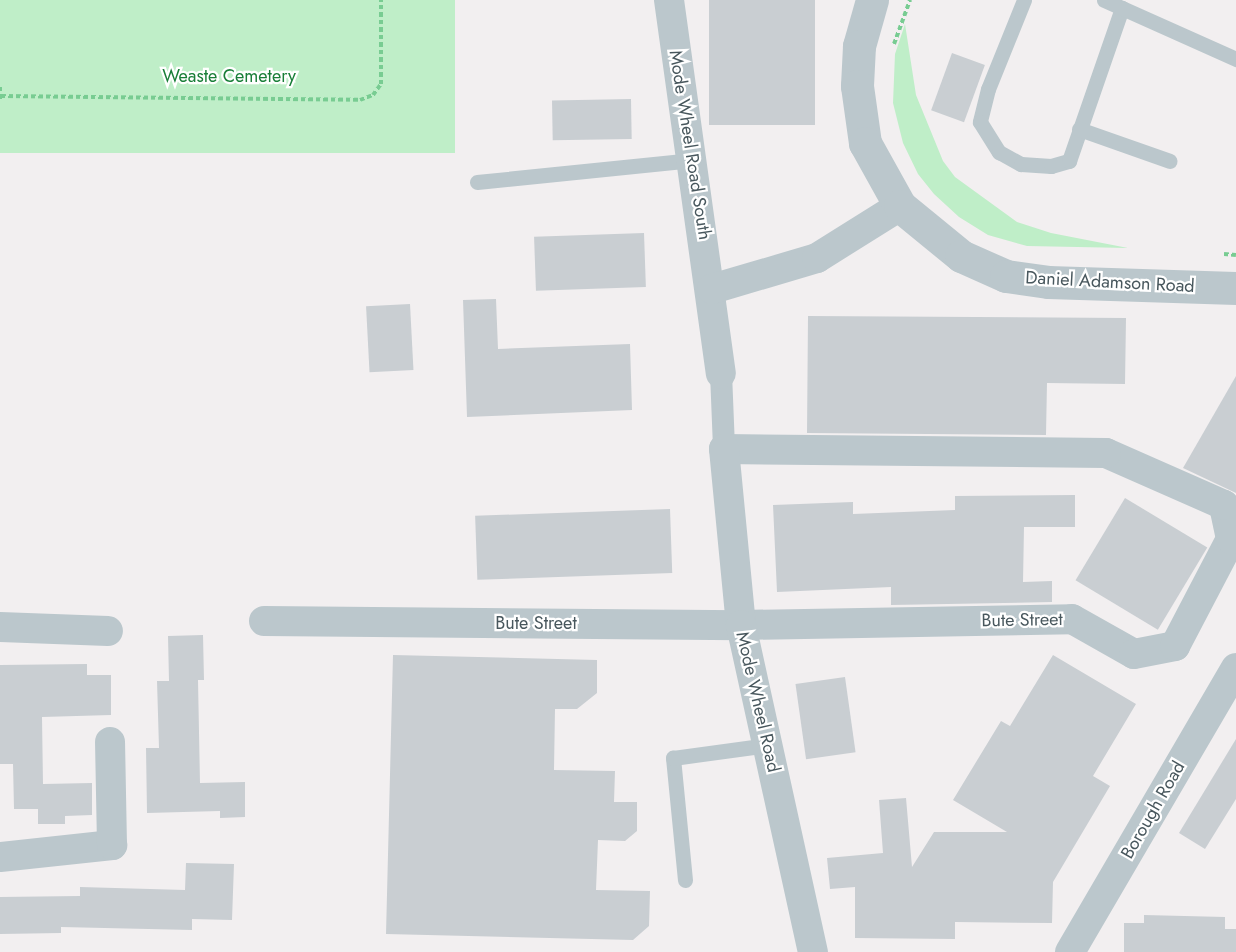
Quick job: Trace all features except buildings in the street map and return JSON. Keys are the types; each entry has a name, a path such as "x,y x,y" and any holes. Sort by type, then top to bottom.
{"street":[{"name":"Mode Wheel Road South","path":"669,0 712,289 721,373"},
{"name":"Daniel Adamson Road","path":"872,0 859,46 858,106 872,161 900,206 962,256 1006,276 1048,282 1236,288"},
{"path":"712,289 818,258 900,206"},
{"path":"721,373 724,449"},
{"name":"Bute Street","path":"264,621 741,625 1072,619 1134,654 1175,646 1232,539 1224,505 1106,453 724,449"},
{"name":"Mode Wheel Road","path":"724,449 741,625 813,952"},
{"path":"0,627 108,631"},
{"name":"Borough Road","path":"1070,952 1236,668"},
{"path":"0,857 112,845 110,742"}],"lane":[{"path":"1024,0 988,90 980,122 987,138 999,152 1021,164 1051,166 1069,161 1122,8"},
{"path":"1104,0 1236,59"},
{"path":"1079,129 1170,161"},
{"path":"477,182 693,160"},
{"path":"685,880 673,758 768,745"}],"path":[{"path":"0,87 1,98 360,100 373,95 381,84 381,0"},
{"path":"891,52 910,0"},
{"path":"1215,254 1236,255"}],"green space":[{"name":"Weaste Cemetery","path":"0,0 455,0 455,153 0,153"},
{"path":"905,24 916,95 943,161 955,177 1017,222 1051,233 1128,248 1027,246 988,235 959,217 934,194 918,174 903,143 893,103 895,54"}]}
